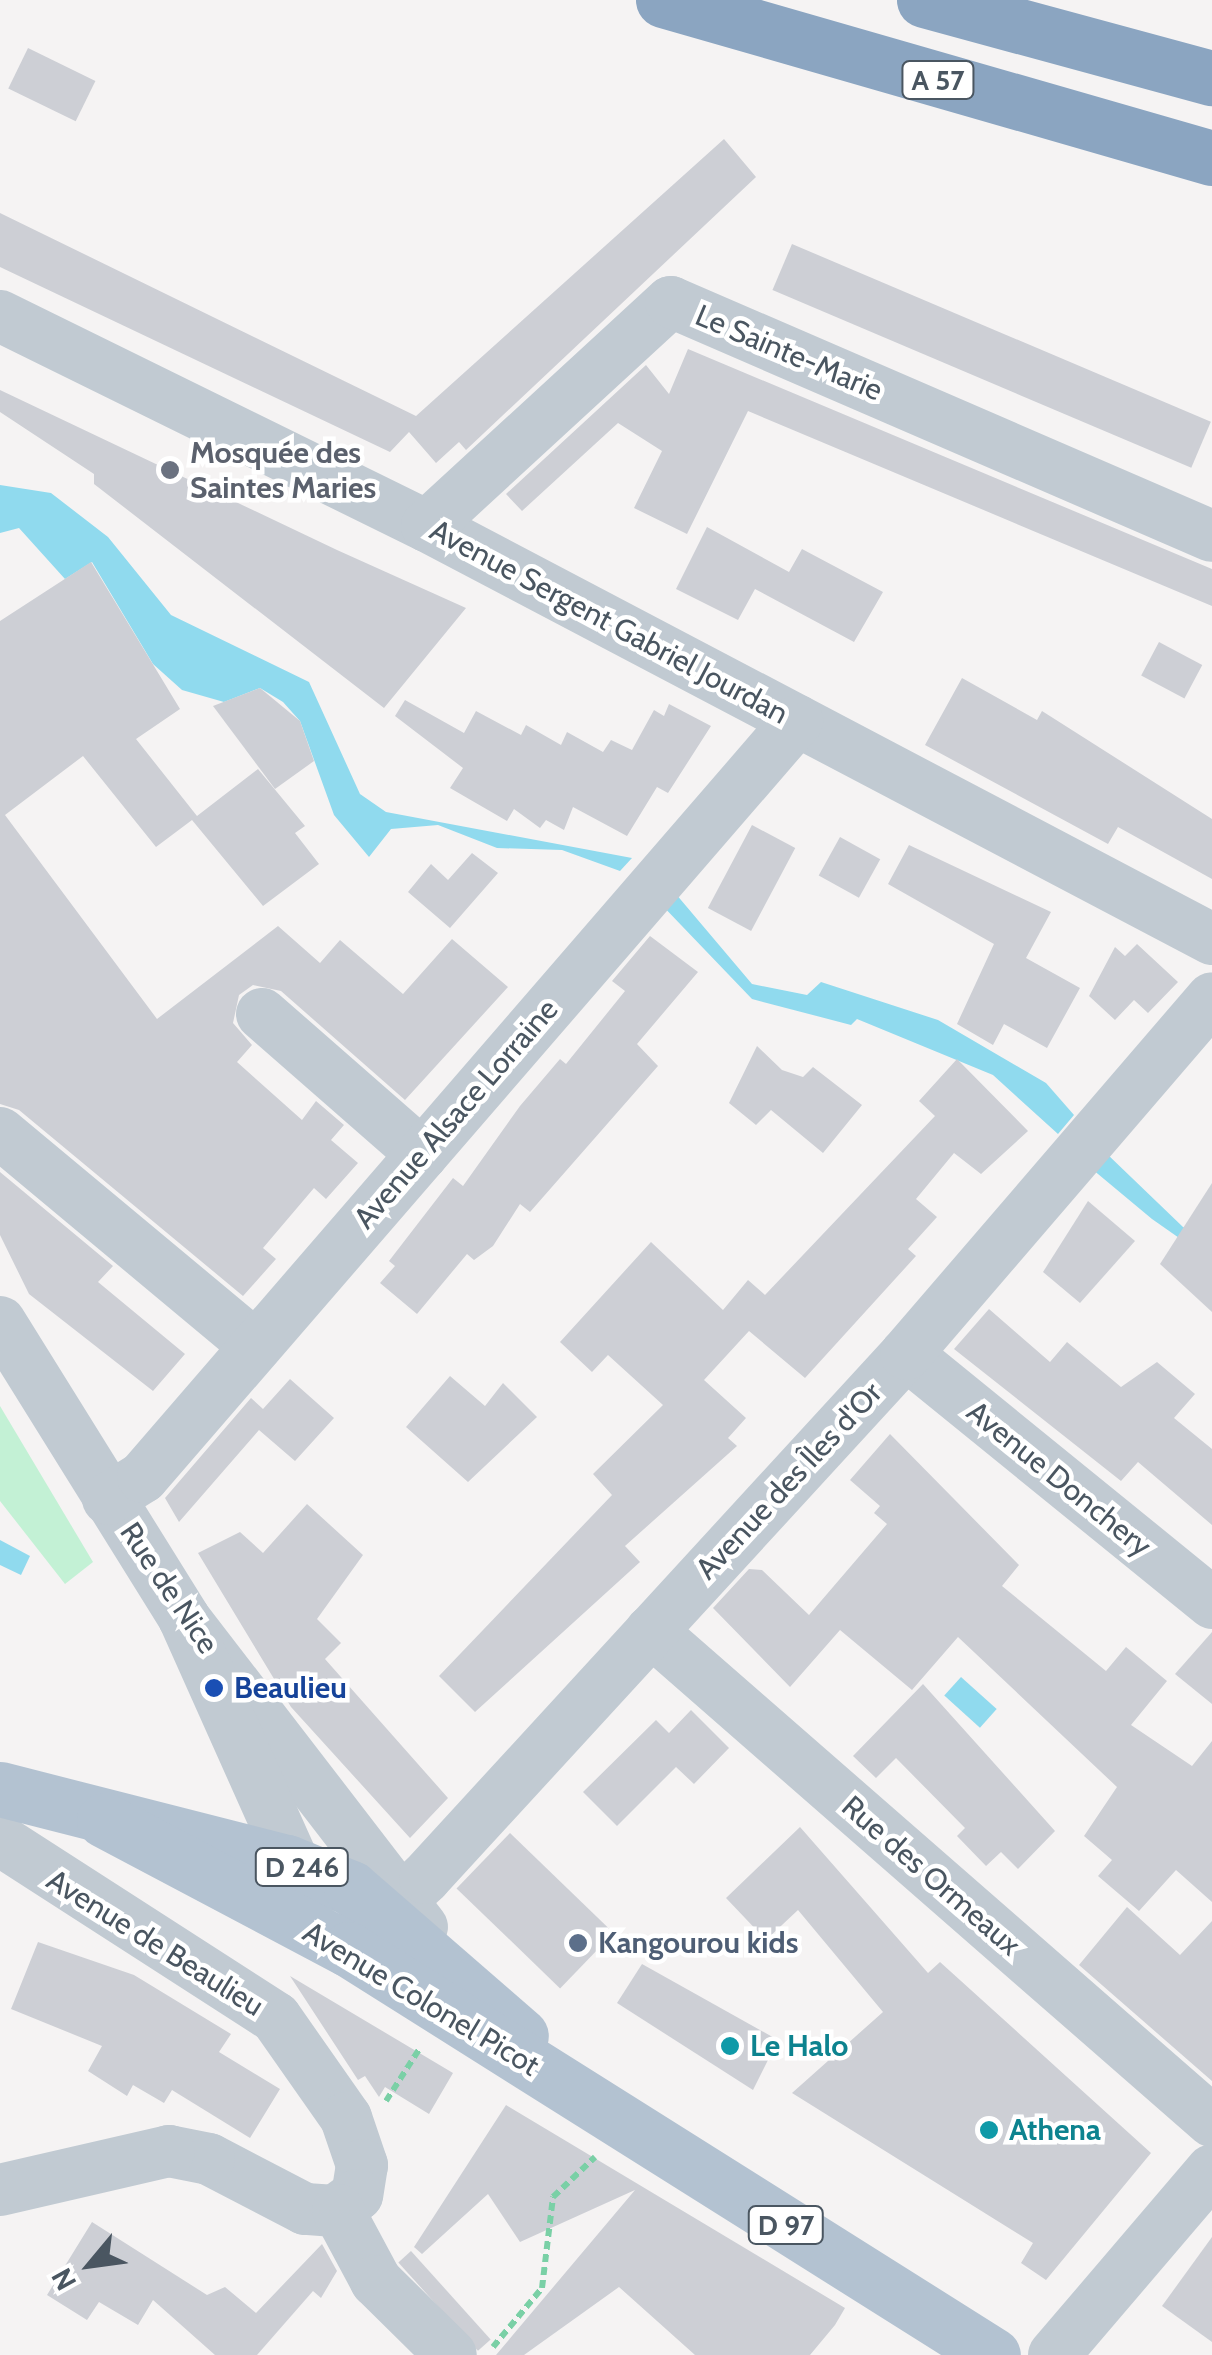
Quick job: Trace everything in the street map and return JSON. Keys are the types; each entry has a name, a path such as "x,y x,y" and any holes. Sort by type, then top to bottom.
{"highway":[{"name":"A 57","path":"664,0 1212,158"},
{"name":"A 57","path":"924,0 1212,75"},
{"path":"1001,0 1212,75"}],"main road":[{"name":"Avenue Colonel Picot","path":"0,1788 104,1820 190,1835 287,1862 394,1906 454,1998"},
{"name":"Avenue Colonel Picot","path":"104,1820 348,1948 454,1998 580,2094 992,2355"}],"street":[{"name":"Le Sainte-Marie","path":"426,526 671,302 1212,536"},
{"name":"Avenue Sergent Gabriel Jourdan","path":"0,316 426,526 1212,939"},
{"name":"Avenue Alsace Lorraine","path":"108,1499 143,1477 797,721"},
{"name":"Avenue des Îles d'Or","path":"348,1948 394,1906 906,1354 1212,998"},
{"path":"262,1014 422,1154"},
{"path":"0,1133 256,1346"},
{"name":"Rue de Nice","path":"0,1322 184,1618 394,1906"},
{"name":"Avenue Donchery","path":"906,1354 1212,1603"},
{"name":"D 97","path":"184,1618 287,1862 348,1948"},
{"name":"Rue des Ormeaux","path":"651,1631 1212,2121"},
{"path":"190,1835 235,1790 241,1755"},
{"name":"Avenue de Beaulieu","path":"0,1840 276,2018 358,2145"},
{"path":"338,2210 362,2180 358,2145"},
{"path":"0,2190 169,2151 209,2158 305,2209 338,2210"},
{"path":"1054,2355 1212,2170"},
{"path":"338,2210 376,2280 451,2355"}],"path":[{"path":"358,2145 454,1998"},
{"path":"486,2355 542,2288 553,2197 630,2126"}],"green space":[{"path":"0,1406 93,1562 65,1584 0,1501"}],"water":[{"path":"0,485 51,493 108,537 171,615 309,682 360,794 386,812 632,858 620,871 562,850 497,848 438,825 391,829 369,857 334,815 300,721 283,702 260,688 224,702 182,690 153,664 92,562 65,579 19,528 0,533"},
{"path":"670,887 752,984 807,995 821,982 938,1020 1046,1083 1074,1115 1058,1134 993,1075 857,1019 851,1025 752,999 658,901"},
{"path":"1106,1153 1183,1227 1212,1239 1192,1247 1152,1219 1092,1169"},
{"path":"0,1540 30,1556 21,1575 0,1565"},
{"path":"961,1677 997,1709 980,1728 944,1696"}],"building":[{"path":"28,48 95,81 76,121 8,88"},
{"path":"724,139 756,177 466,450 459,442 436,463 409,432 390,452 0,267 0,213 416,416"},
{"path":"792,244 1211,422 1191,468 772,290"},
{"path":"688,349 1212,569 1212,606 748,411 687,534 634,508 662,451 618,423 522,511 506,494 646,365 669,394"},
{"path":"0,390 466,608 384,708 94,484 94,474 0,412"},
{"path":"707,527 789,572 802,549 883,592 854,642 755,589 738,620 676,589"},
{"path":"91,562 180,709 136,739 197,816 258,769 305,826 295,833 319,864 263,906 192,820 156,847 83,756 5,815 157,1019 278,926 320,963 340,940 403,994 452,939 508,987 405,1100 281,991 253,985 239,995 233,1023 252,1045 237,1062 302,1120 316,1101 344,1125 331,1140 358,1163 326,1199 314,1188 263,1248 276,1259 243,1296 19,1110 0,1104 0,621"},
{"path":"1159,642 1202,665 1184,699 1141,676"},
{"path":"962,678 1037,720 1042,711 1212,819 1212,879 1118,827 1108,844 925,745"},
{"path":"260,688 300,721 314,761 275,789 213,706"},
{"path":"405,700 464,733 476,711 521,735 526,725 561,745 567,732 603,752 611,740 632,750 654,710 664,716 669,704 711,726 668,793 657,787 627,836 573,807 564,830 546,820 540,828 514,809 507,821 450,788 463,768 395,716"},
{"path":"752,825 795,848 751,931 708,908"},
{"path":"840,837 880,859 859,898 819,875"},
{"path":"909,845 1051,912 1026,958 1080,988 1047,1048 1004,1024 993,1045 957,1024 994,944 888,884"},
{"path":"472,853 498,873 450,928 408,892 431,864 448,880"},
{"path":"650,936 698,972 637,1044 658,1066 530,1212 520,1204 493,1246 474,1260 467,1254 417,1314 380,1283 395,1266 389,1261 453,1178 463,1186 520,1106 560,1059 566,1064 625,991 612,981"},
{"path":"1137,944 1178,982 1148,1013 1134,1000 1115,1020 1089,996 1115,947 1125,956"},
{"path":"757,1046 782,1070 803,1077 813,1067 862,1105 823,1153 771,1110 756,1125 729,1103"},
{"path":"957,1059 1028,1131 981,1174 954,1153 916,1199 937,1217 908,1249 916,1256 805,1378 749,1331 704,1380 746,1418 728,1438 737,1446 625,1546 640,1562 475,1712 439,1676 612,1495 593,1474 663,1405 608,1355 592,1372 560,1342 651,1242 723,1310 748,1280 765,1295 935,1116 919,1101"},
{"path":"0,1172 113,1266 98,1282 185,1354 153,1391 29,1294 0,1235"},
{"path":"1212,1183 1212,1312 1160,1264"},
{"path":"1088,1201 1135,1241 1080,1303 1043,1272"},
{"path":"989,1309 1050,1362 1067,1342 1121,1387 1157,1362 1195,1394 1174,1418 1212,1449 1212,1525 1138,1462 1121,1481 954,1349"},
{"path":"450,1376 485,1406 503,1383 537,1417 468,1482 406,1427"},
{"path":"290,1379 334,1418 295,1461 259,1430 179,1522 165,1498 251,1398 263,1409"},
{"path":"890,1434 1019,1565 1002,1586 1106,1671 1126,1647 1167,1681 1131,1725 1192,1766 1212,1741 1212,1902 1176,1870 1139,1911 1098,1876 1112,1860 1084,1836 1117,1787 958,1637 912,1690 840,1630 790,1687 713,1608 749,1569 762,1570 809,1615 887,1524 874,1513 880,1506 850,1480"},
{"path":"307,1504 363,1555 317,1619 341,1643 325,1659 448,1798 410,1838 291,1707 198,1553 240,1532 263,1553"},
{"path":"1212,1632 1212,1704 1175,1674"},
{"path":"923,1684 1055,1831 1018,1869 1001,1852 986,1866 957,1836 965,1828 896,1758 876,1778 853,1756"},
{"path":"691,1710 729,1748 694,1784 676,1767 617,1826 583,1792 656,1720 669,1733"},
{"name":"Athena","path":"800,1827 928,1973 940,1962 1151,2153 1046,2280 1021,2263 1033,2243 792,2093 883,2012 798,1910 766,1940 726,1898"},
{"path":"510,1833 614,1933 560,1988 457,1888"},
{"path":"1127,1907 1180,1955 1212,1921 1212,2081 1079,1965"},
{"path":"38,1942 134,1975 231,2034 219,2052 280,2089 250,2138 172,2090 164,2103 133,2085 127,2096 88,2071 102,2046 11,2009"},
{"name":"Le Halo","path":"642,1964 778,2040 753,2090 617,2003"},
{"path":"290,1976 453,2073 429,2114 385,2087 379,2097 365,2076 358,2080"},
{"path":"506,2105 845,2308 835,2325 810,2355 695,2355 619,2287 524,2355 496,2355 635,2190 520,2242 488,2194 422,2254 414,2247"},
{"path":"92,2222 207,2295 225,2287 256,2313 322,2244 337,2271 321,2298 313,2291 257,2355 215,2355 153,2300 138,2325 99,2302 87,2320 47,2295"},
{"path":"1212,2237 1212,2342 1162,2306"},
{"path":"411,2251 491,2339 478,2351 398,2262"}],"place":[{"name":"Mosquée des Saintes Maries","path":"170,470"},
{"name":"Beaulieu","path":"214,1688"},
{"name":"Kangourou kids","path":"578,1943"},
{"name":"Le Halo","path":"730,2046"},
{"name":"Athena","path":"989,2130"}]}
